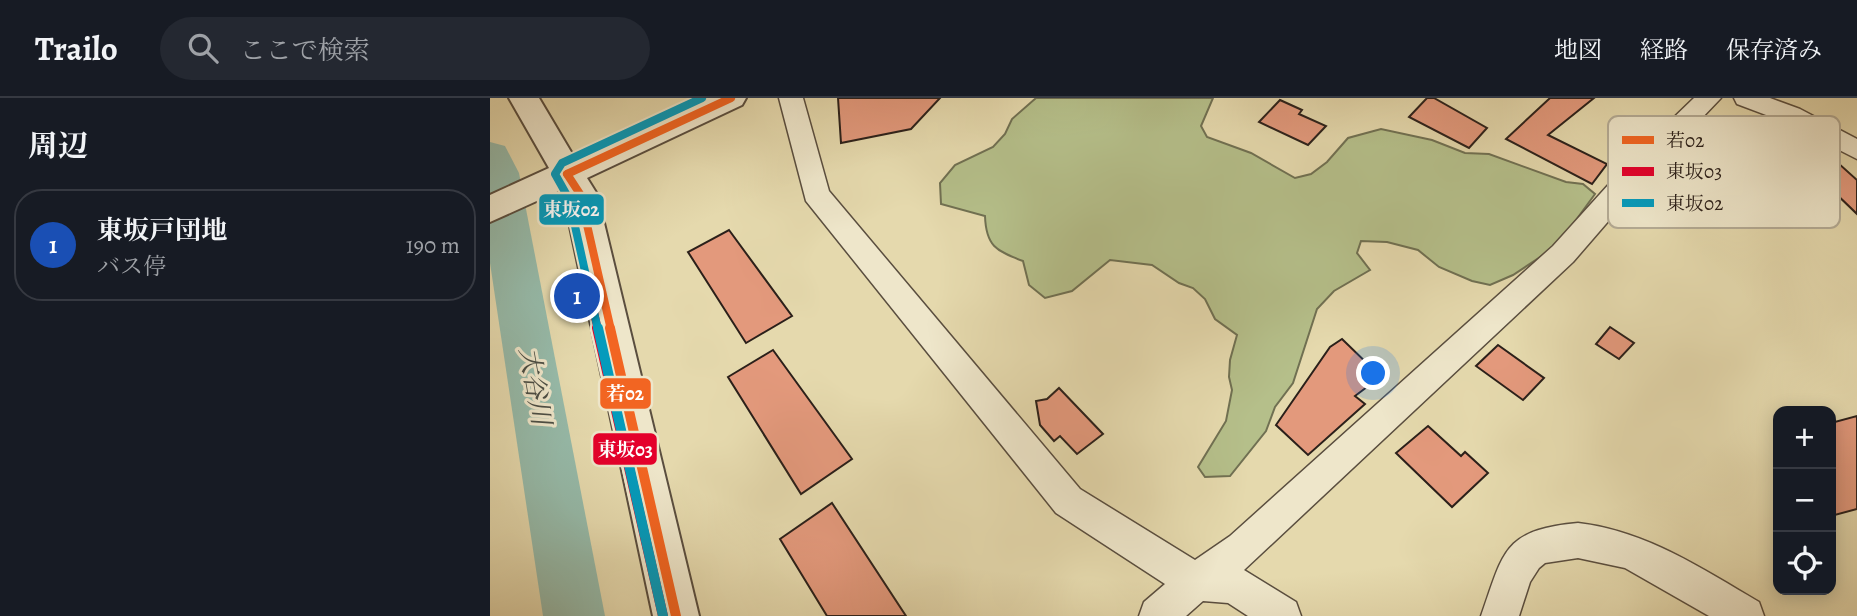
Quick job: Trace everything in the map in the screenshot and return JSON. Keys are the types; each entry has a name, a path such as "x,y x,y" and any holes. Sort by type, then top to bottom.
{"street":[{"path":"524,98 580,194 676,616"},
{"path":"490,209 731,98"},
{"path":"791,98 816,194 1068,501 1196,582 1234,585 1282,616"},
{"path":"1691,116 1710,98"},
{"path":"1745,98 1793,116"},
{"path":"1158,616 1196,582 1243,549 1563,254 1608,203"},
{"path":"1500,616 1520,562 1534,548 1564,541 1598,541 1635,553 1745,616"}],"green space":[{"path":"1036,98 1213,98 1201,126 1207,137 1251,153 1295,178 1311,174 1327,162 1348,138 1381,129 1432,140 1465,153 1489,154 1566,182 1583,184 1595,194 1557,246 1513,275 1490,285 1472,281 1439,267 1418,250 1387,242 1361,241 1357,253 1370,270 1334,291 1317,309 1293,383 1275,407 1266,431 1230,476 1205,477 1198,467 1226,421 1232,390 1229,377 1230,360 1237,335 1215,319 1205,299 1193,288 1179,283 1152,265 1110,260 1072,291 1045,298 1029,285 1023,261 999,250 990,241 985,216 941,204 940,183 955,165 993,147 1005,134 1012,119"}],"building":[{"path":"838,98 940,98 911,129 841,143"},
{"path":"1427,98 1434,98 1487,128 1469,148 1409,117"},
{"path":"1550,98 1594,98 1548,135 1607,164 1592,184 1506,139"},
{"path":"1280,100 1302,110 1299,114 1326,126 1308,145 1259,122"},
{"path":"1840,165 1857,180 1857,214 1840,198"},
{"path":"729,230 792,316 746,343 688,252"},
{"path":"1610,327 1634,343 1619,359 1596,344"},
{"path":"1342,339 1373,369 1367,373 1375,381 1355,396 1365,404 1308,455 1276,425 1330,347"},
{"path":"1498,345 1544,378 1523,400 1476,366"},
{"path":"773,350 852,459 801,494 728,377"},
{"path":"1059,388 1103,434 1077,454 1060,436 1054,441 1040,425 1036,401 1047,399"},
{"path":"1857,416 1857,509 1836,515 1836,469 1836,422"},
{"path":"1428,426 1461,456 1465,452 1488,473 1452,507 1396,453"},
{"path":"832,503 906,616 827,616 780,539"}],"waterway":[{"name":"大谷川","path":"490,157 498,173 574,616"}],"transit line":[{"name":"東坂02","path":"663,616 569,199 555,174 562,163 702,98"},
{"name":"若02","path":"567,174 731,98"},
{"name":"若02","path":"567,174 580,194 676,616"},
{"name":"東坂03","path":"587,282 663,616"}],"place":[{"name":"東坂戸団地","path":"577,296"}]}
